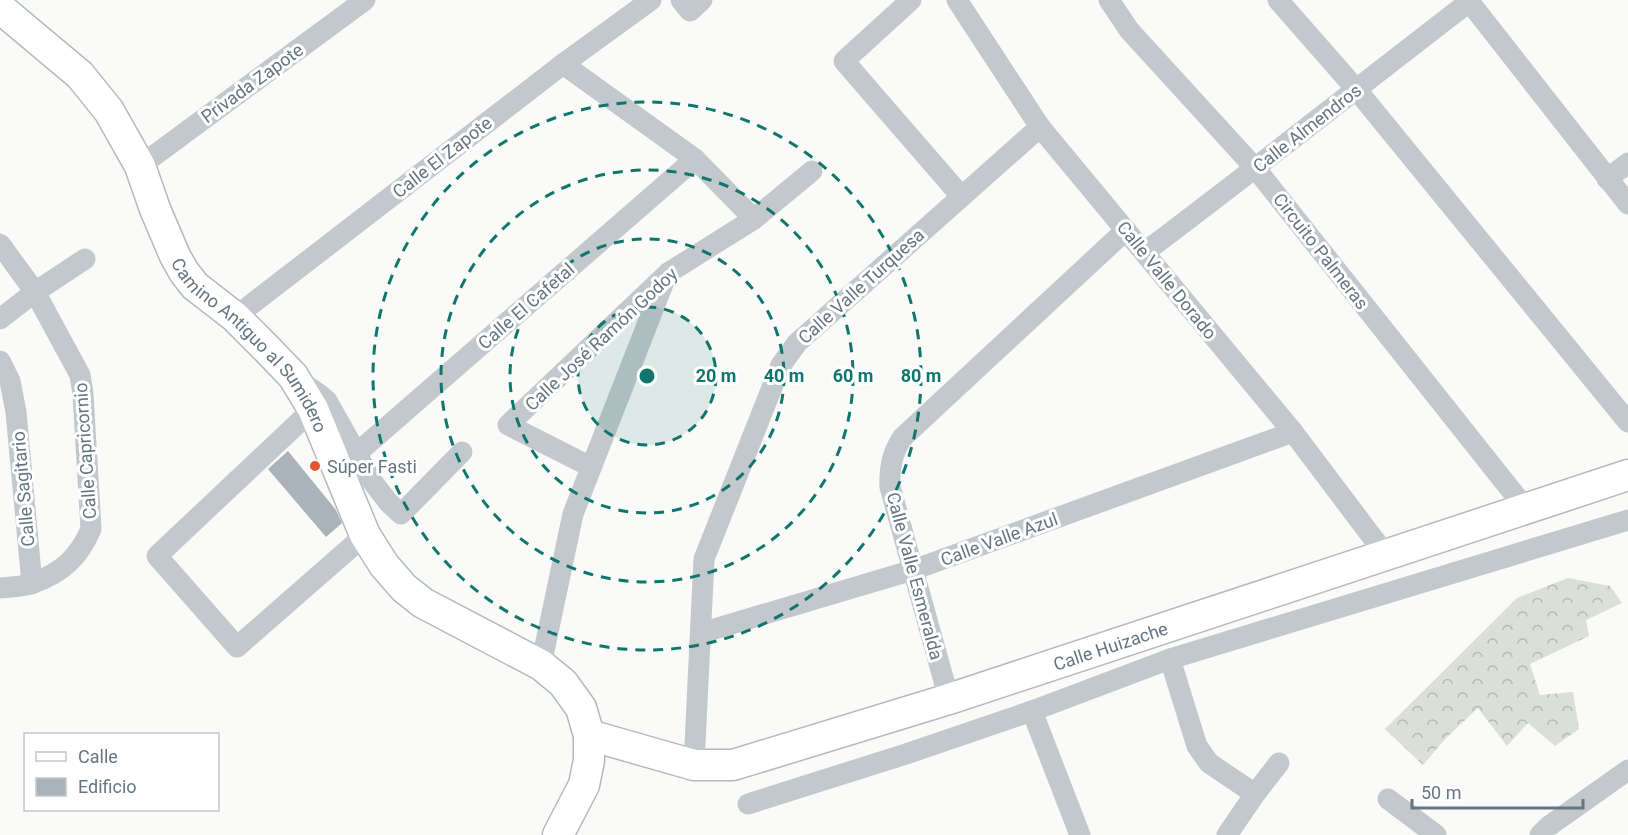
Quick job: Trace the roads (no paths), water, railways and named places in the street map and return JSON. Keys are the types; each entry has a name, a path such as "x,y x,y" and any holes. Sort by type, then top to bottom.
{"main road":[{"name":"Camino Antiguo al Sumidero","path":"0,8 80,75 109,111 140,166 159,219 184,272 195,286 235,317 293,376 313,409 365,535 384,565 404,588 423,603 541,665 563,683 581,708 589,735 589,760 584,785 558,835"},
{"name":"Calle Huizache","path":"589,735 694,765 733,765 949,699 1628,475"}],"street":[{"name":"Privada Zapote","path":"140,166 365,0"},
{"name":"Calle El Zapote","path":"235,317 562,64 651,0"},
{"path":"911,0 843,61 961,196"},
{"name":"Calle Valle Dorado","path":"957,0 1040,127 1293,432 1385,554"},
{"name":"Circuito Palmeras","path":"1109,0 1129,30 1256,169 1526,509"},
{"path":"1278,0 1356,89 1628,422"},
{"path":"1468,1 1628,204"},
{"name":"Calle Almendros","path":"1145,252 1256,169 1468,1"},
{"path":"562,64 695,159 754,219"},
{"name":"Calle Valle Turquesa","path":"694,765 704,559 781,365 797,343 1040,127"},
{"name":"Calle El Cafetal","path":"357,453 695,159"},
{"path":"1607,179 1628,163"},
{"name":"Calle José Ramón Godoy","path":"591,467 508,425 668,273 754,219 812,171"},
{"name":"Calle Valle Esmeralda","path":"949,699 890,487 891,461 902,438 1126,230"},
{"name":"Calle Capricornio","path":"0,244 35,292 80,375 91,530 84,546 73,560 50,575 32,584 0,588"},
{"path":"0,319 35,292 86,259"},
{"path":"541,665 573,514 668,273"},
{"name":"Calle Sagitario","path":"0,360 10,381 16,412 32,584"},
{"path":"293,376 327,401 372,481 388,502 401,514 462,452"},
{"path":"313,409 157,556 237,647 365,535"},
{"name":"Calle Valle Azul","path":"700,633 913,570 1293,432"},
{"name":"Calle Huizache","path":"748,804 1032,711 1170,659 1628,520"},
{"path":"1170,659 1197,746 1209,763 1254,794"},
{"path":"1032,711 1080,835"},
{"path":"1227,835 1254,794 1279,763"},
{"path":"1540,835 1549,826 1628,770"},
{"path":"1388,799 1436,835"}],"place":[{"name":"Súper Fasti","path":"315,466"}]}
